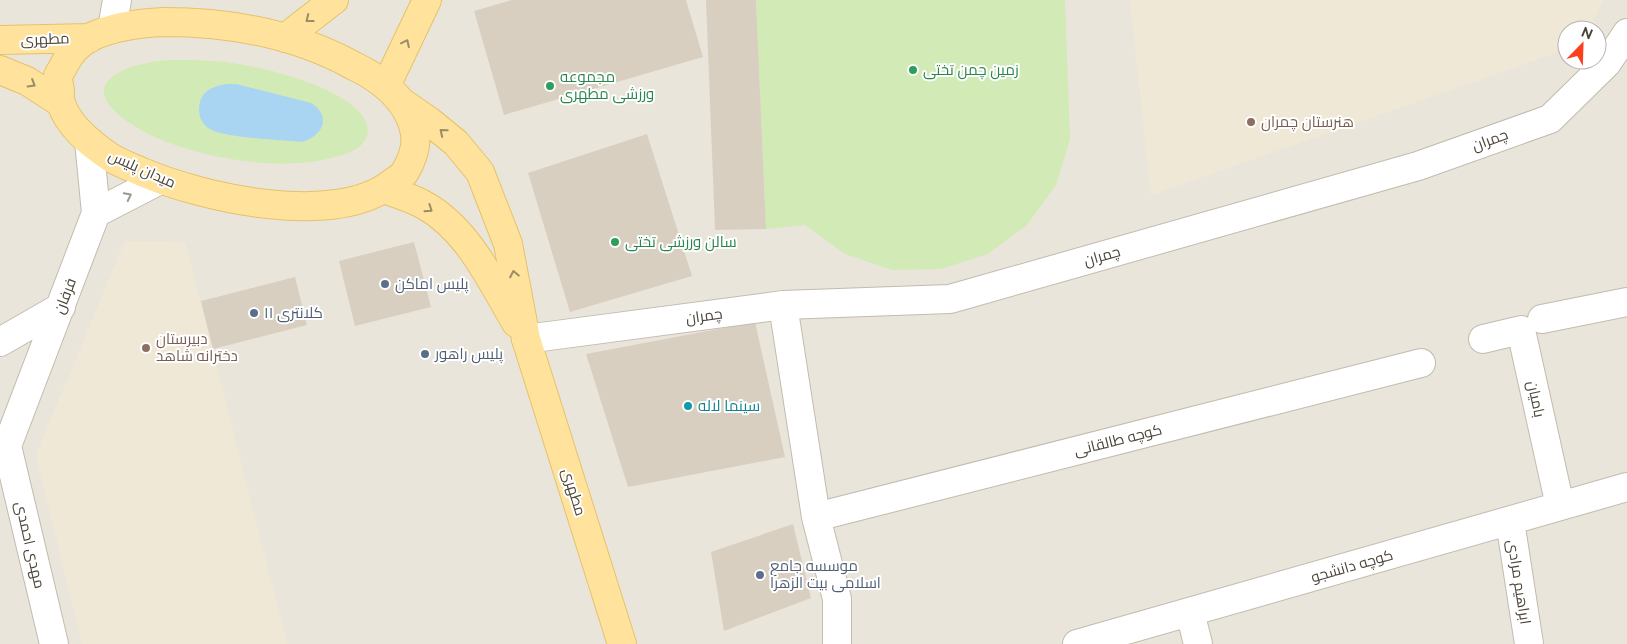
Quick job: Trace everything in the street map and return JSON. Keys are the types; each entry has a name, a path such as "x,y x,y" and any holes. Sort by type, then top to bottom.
{"main road":[{"path":"285,38 334,0"},
{"path":"394,94 427,0"},
{"name":"میدان پلیس","path":"193,22 239,28 285,38 341,58 365,71 394,94 414,124 416,151 404,174 384,189 362,198 337,203 281,205 220,196 160,180 112,158 89,141 72,124 61,103 58,76 71,53 101,33 137,24 193,22"},
{"name":"مطهری","path":"0,40 101,33"},
{"path":"0,70 27,81 61,103"},
{"name":"مطهری","path":"394,94 456,143 480,172 508,244 526,339 622,644"},
{"name":"مطهری","path":"384,189 424,205 454,228 477,256 526,339"}],"street":[{"path":"101,33 117,0"},
{"name":"چمران","path":"526,339 783,305 950,299 1418,166 1550,118 1607,63 1627,34"},
{"name":"فرفان","path":"3,451 61,307 96,213 89,141"},
{"path":"96,213 160,180"},
{"path":"1542,319 1627,302"},
{"path":"783,305 816,516 837,599 837,644"},
{"path":"0,342 61,307"},
{"name":"بامیان","path":"1483,339 1521,330 1560,506"},
{"name":"کوچه طالقانی","path":"816,516 1421,363"},
{"name":"مهدی احمدی","path":"3,451 54,644"},
{"name":"کوچه دانشجو","path":"1077,644 1627,487"},
{"name":"ابراهیم مرادی","path":"1510,521 1529,644"},
{"path":"1190,612 1198,644"}],"shaded area":[{"path":"0,0 1627,0 1627,644 0,644"},
{"name":"هنرستان چمران","path":"1130,0 1604,0 1593,20 1557,20 1557,53 1151,195"},
{"name":"دبیرستان دخترانه شاهد","path":"125,241 185,242 287,644 82,644 36,455"}],"green space":[{"name":"زمین چمن تختی","path":"756,0 1065,0 1070,139 1056,185 1027,225 988,254 941,269 892,270 845,254 805,225 766,229"},
{"path":"169,60 235,63 276,72 319,87 340,97 356,108 366,121 367,135 362,144 347,153 311,162 289,164 242,161 219,157 197,152 157,138 136,127 114,111 107,101 104,92 107,82 118,73 130,67"}],"water":[{"path":"227,84 236,84 311,103 318,108 323,119 320,130 302,142 240,137 210,129 200,118 200,102 204,94 210,89"}],"building":[{"name":"مجموعه ورزشی مطهری","path":"512,0 686,0 703,57 504,115 474,11"},
{"path":"706,0 756,0 766,229 715,230"},
{"name":"سالن ورزشی تختی","path":"647,134 692,276 570,312 528,173"},
{"name":"پلیس اماکن","path":"414,242 431,307 355,326 339,261"},
{"name":"کلانتری ۱۱","path":"295,277 307,325 213,349 201,301"},
{"name":"سینما لاله","path":"755,322 785,457 628,487 586,354"},
{"name":"موسسه جامع اسلامی بیت الزهرا","path":"793,524 811,598 724,631 711,552"}],"place":[{"name":"زمین چمن تختی","path":"913,70"},
{"name":"مجموعه ورزشی مطهری","path":"550,86"},
{"name":"هنرستان چمران","path":"1251,122"},
{"name":"سالن ورزشی تختی","path":"615,242"},
{"name":"پلیس اماکن","path":"385,284"},
{"name":"کلانتری ۱۱","path":"254,313"},
{"name":"دبیرستان دخترانه شاهد","path":"146,348"},
{"name":"پلیس راهور","path":"425,354"},
{"name":"سینما لاله","path":"688,406"},
{"name":"موسسه جامع اسلامی بیت الزهرا","path":"760,575"}]}
